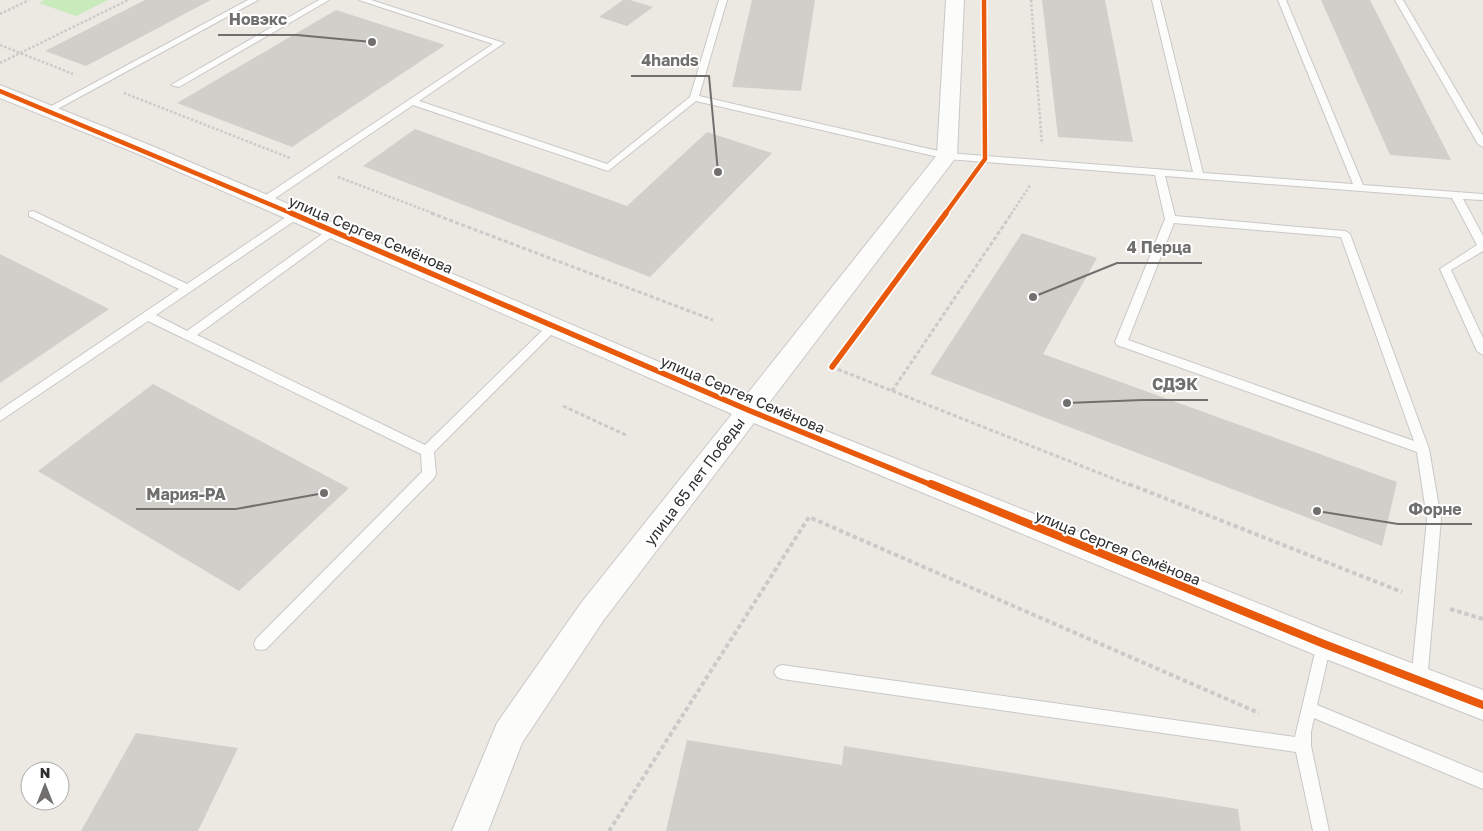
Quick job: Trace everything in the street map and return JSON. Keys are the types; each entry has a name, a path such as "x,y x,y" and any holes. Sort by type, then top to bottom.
{"street":[{"path":"947,156 955,0"},
{"name":"улица Сергея Семёнова","path":"0,91 50,110 264,201 748,410 1324,644 1483,705"},
{"name":"улица 65 лет Победы","path":"470,831 509,734 592,612 947,156"}],"lane":[{"path":"50,110 254,0"},
{"path":"176,85 326,0"},
{"path":"264,201 500,43 363,0"},
{"path":"412,102 608,168 694,98 722,0"},
{"path":"1156,0 1199,176"},
{"path":"1282,0 1359,188"},
{"path":"1400,0 1483,144"},
{"path":"694,98 947,156 1483,197"},
{"path":"1159,173 1170,219 1121,342 1423,449"},
{"path":"1456,196 1483,246 1445,269 1483,351"},
{"path":"33,214 188,289"},
{"path":"0,416 296,215"},
{"path":"1170,219 1345,234 1423,449 1434,519 1420,682"},
{"path":"188,336 333,231"},
{"path":"148,316 427,451"},
{"path":"427,451 553,327"},
{"path":"261,644 429,474 427,451"},
{"path":"1321,831 1303,739 1324,644"},
{"path":"782,672 1303,739"},
{"path":"1309,709 1483,781"}],"path":[{"path":"0,14 29,0"},
{"path":"0,64 128,0"},
{"path":"892,391 1044,164 1030,0"},
{"path":"0,45 314,168 713,320"},
{"path":"838,359 832,367 1427,602 1483,619"},
{"path":"563,406 628,436"},
{"path":"609,831 810,517 1303,739"}],"green space":[{"path":"45,0 108,0 76,16 39,3"}],"building":[{"path":"145,0 211,0 86,66 45,51"},
{"path":"623,0 630,0 653,7 627,26 599,17"},
{"path":"752,0 815,0 801,91 732,87"},
{"path":"1042,0 1105,0 1133,142 1058,137"},
{"path":"1321,0 1370,0 1451,160 1390,155"},
{"path":"336,10 445,45 292,147 177,103"},
{"path":"415,129 627,206 707,132 772,153 650,277 363,166"},
{"path":"1022,233 1097,258 1043,354 1397,482 1382,546 930,374"},
{"path":"0,254 109,309 0,383"},
{"path":"153,384 349,488 239,591 38,471"},
{"path":"136,733 238,748 198,831 81,831"},
{"path":"687,740 842,765 844,746 1238,809 1241,831 666,831"}],"cycle path":[{"path":"832,367 985,159 984,0"},
{"path":"0,91 150,152 748,410 1324,644 1483,705"}],"place":[{"name":"Новэкс","path":"372,42"},
{"name":"4hands","path":"718,172"},
{"name":"4 Перца","path":"1033,297"},
{"name":"СДЭК","path":"1067,403"},
{"name":"Мария-РА","path":"324,493"},
{"name":"Форне","path":"1317,511"}]}
